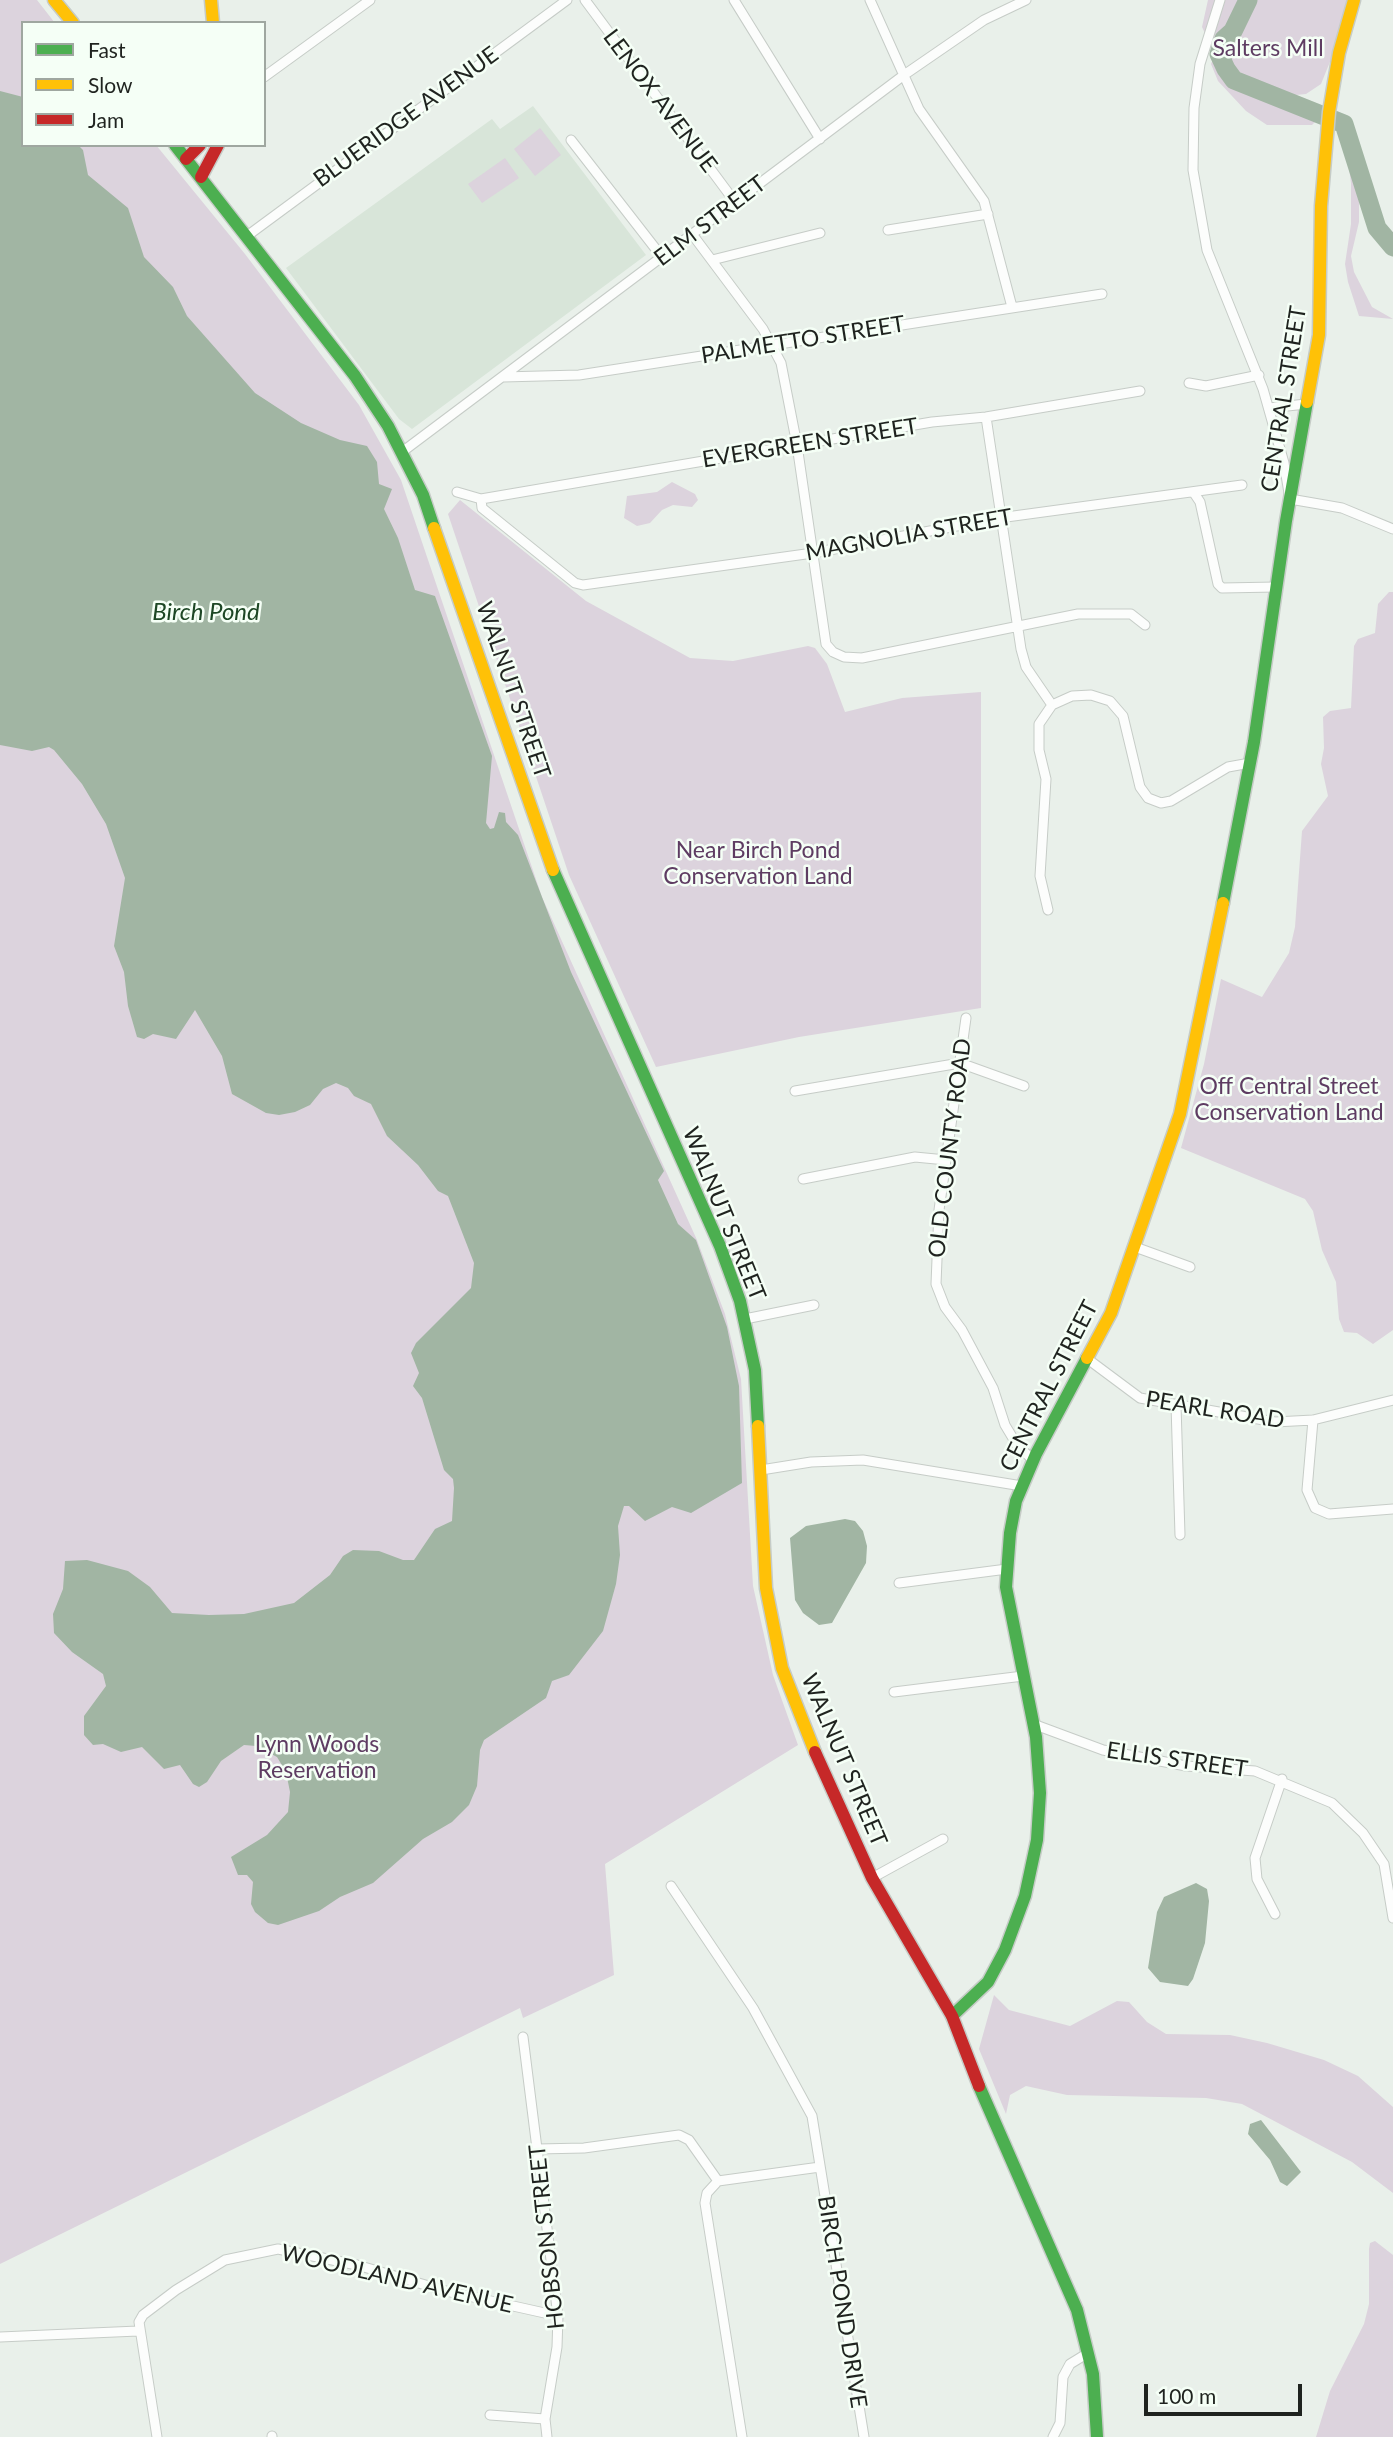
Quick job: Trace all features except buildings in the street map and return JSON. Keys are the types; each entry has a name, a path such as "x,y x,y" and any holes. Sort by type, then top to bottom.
{"main road":[{"path":"54,0 71,21"},
{"path":"211,0 213,21"},
{"name":"CENTRAL STREET","path":"952,2017 988,1982 1004,1950 1025,1896 1037,1840 1040,1793 1033,1724 1006,1587 1010,1533 1022,1486 1033,1460 1089,1360 1111,1313 1189,1079 1250,763 1321,308 1321,206 1327,130 1341,43 1354,0"},
{"name":"WALNUT STREET","path":"177,147 355,376 402,452 439,538 560,892 720,1246 745,1319 755,1370 766,1588 782,1668 824,1774 872,1878 952,2017 988,2108 1077,2310 1093,2374 1097,2437"},
{"path":"186,159 198,147"},
{"path":"201,177 217,147"}],"street":[{"path":"266,76 370,0"},
{"name":"BLUERIDGE AVENUE","path":"247,236 567,0"},
{"name":"LENOX AVENUE","path":"585,0 736,202"},
{"path":"734,0 820,139"},
{"path":"870,0 919,109 979,191 988,214 1012,307"},
{"path":"1220,0 1196,84 1192,151 1194,189 1210,259 1259,375 1290,499 1342,508 1393,529"},
{"name":"ELM STREET","path":"402,452 904,75 984,20 1022,1"},
{"path":"571,140 662,257"},
{"path":"888,230 988,214"},
{"path":"712,260 820,233"},
{"path":"692,234 772,344 781,363 797,445 826,644 833,652 844,657 862,658 1019,625 1105,613 1130,614 1145,625"},
{"name":"PALMETTO STREET","path":"503,377 579,375 1102,294"},
{"path":"1189,383 1206,386 1239,382 1259,375"},
{"name":"EVERGREEN STREET","path":"481,499 932,422 986,417 1140,391"},
{"path":"1269,408 1306,404"},
{"path":"986,417 1026,667 1052,705"},
{"name":"MAGNOLIA STREET","path":"481,499 482,508 575,583 594,585 813,553 1001,518 1242,485"},
{"path":"457,492 481,499"},
{"path":"1194,493 1200,502 1218,584 1222,588 1276,587"},
{"path":"1048,909 1040,876 1046,779 1039,750 1039,724 1052,705 1072,696 1091,695 1110,701 1125,723 1140,787 1148,798 1161,803 1171,801 1228,767 1250,763"},
{"name":"OLD COUNTY ROAD","path":"966,1018 939,1210 936,1284 945,1307 993,1388 1005,1425 1017,1445 1033,1460"},
{"path":"795,1090 960,1063 1024,1086"},
{"path":"803,1179 915,1157 946,1160"},
{"path":"1135,1247 1190,1267"},
{"path":"745,1319 814,1305"},
{"name":"PEARL ROAD","path":"1089,1360 1134,1396 1275,1422 1313,1420 1393,1400"},
{"path":"1176,1405 1180,1535"},
{"path":"1313,1420 1307,1490 1315,1508 1329,1514 1393,1509"},
{"path":"761,1470 811,1462 863,1460 1022,1486"},
{"path":"899,1583 1007,1569"},
{"path":"894,1692 1023,1676"},
{"name":"ELLIS STREET","path":"1033,1724 1103,1750 1186,1766 1255,1770 1282,1779 1332,1803 1363,1833 1389,1865"},
{"path":"1275,1914 1257,1879 1255,1858 1282,1779"},
{"path":"872,1878 943,1839"},
{"path":"1389,1865 1393,1919"},
{"name":"BIRCH POND DRIVE","path":"671,1886 753,2008 805,2098 812,2116 864,2437"},
{"name":"HOBSON STREET","path":"523,2038 558,2316 557,2347 545,2419 547,2437"},
{"path":"538,2149 584,2148 679,2135 689,2140 718,2181"},
{"path":"742,2437 705,2203 707,2193 718,2181 820,2166"},
{"name":"WOODLAND AVENUE","path":"138,2331 144,2315 176,2290 225,2260 278,2249 357,2265 446,2291 558,2316"},
{"path":"0,2337 138,2331 157,2437"},
{"path":"1053,2437 1060,2423 1063,2377 1070,2364 1088,2353"},
{"path":"490,2415 545,2419"}],"shaded area":[{"path":"533,106 646,255 412,429 399,419 286,268 492,119 500,129"}],"green space":[{"name":"Lynn Woods Reservation","path":"0,0 37,0 53,21 21,21 21,147 158,147 245,254 359,405 401,480 542,897 697,1240 725,1314 741,1379 753,1586 773,1675 798,1745 605,1864 614,1975 523,2018 520,2008 0,2264"},
{"name":"Salters Mill","path":"1208,0 1355,0 1321,84 1306,94 1286,96 1298,110 1313,117 1316,121 1312,125 1267,125 1246,111 1218,81 1211,64 1215,54 1202,27"},
{"path":"1342,116 1352,143 1359,201 1359,222 1351,256 1354,272 1372,307 1393,319 1359,316 1348,282 1345,264 1351,224 1351,183"},
{"path":"540,128 561,155 535,176 514,149"},
{"path":"505,158 519,178 482,203 468,184"},
{"path":"672,482 695,494 698,500 692,507 673,505 662,510 650,523 637,526 624,518 627,496 657,492"},
{"name":"Near Birch Pond Conservation Land","path":"460,500 586,601 690,658 733,661 808,646 815,648 827,664 845,712 902,698 981,692 981,1008 799,1037 656,1067 569,875 448,514"},
{"name":"Off Central Street Conservation Land","path":"1389,592 1393,592 1393,1330 1373,1344 1357,1333 1344,1332 1339,1319 1336,1282 1322,1250 1313,1211 1305,1199 1181,1148 1204,1064 1221,979 1262,997 1289,953 1295,927 1302,831 1328,796 1321,764 1324,748 1323,717 1330,711 1351,708 1354,646 1358,639 1375,633 1378,604"},
{"path":"994,1995 1009,2010 1070,2026 1117,2001 1129,2002 1147,2022 1166,2034 1230,2035 1267,2043 1324,2060 1358,2076 1393,2107 1393,2193 1352,2162 1242,2104 1206,2098 1067,2095 1026,2086 1010,2095 1006,2114 979,2049"},
{"path":"1375,2241 1393,2255 1393,2437 1316,2437 1330,2391 1364,2324 1369,2304 1369,2249 1370,2243"}],"water":[{"name":"Birch Pond","path":"0,91 21,96 21,147 80,147 83,150 88,175 128,208 144,257 173,287 187,316 255,393 301,423 340,440 367,446 377,462 379,484 392,489 384,509 398,538 415,590 435,596 492,756 486,823 490,829 494,828 499,812 505,813 506,822 518,835 571,972 664,1171 658,1180 678,1224 696,1240 727,1327 739,1386 742,1483 691,1513 672,1507 645,1521 629,1506 624,1506 618,1526 620,1555 616,1584 603,1631 569,1675 552,1681 546,1698 484,1740 480,1750 477,1786 469,1805 452,1822 423,1839 373,1883 340,1897 319,1911 278,1925 268,1923 255,1912 251,1904 253,1882 247,1875 238,1875 231,1857 267,1835 288,1812 290,1792 286,1772 277,1757 256,1746 244,1745 221,1761 207,1782 199,1787 193,1784 180,1765 164,1769 142,1747 121,1752 103,1744 93,1745 84,1735 84,1716 106,1686 103,1674 72,1652 54,1633 53,1614 63,1589 65,1561 87,1560 128,1571 150,1587 172,1613 209,1615 244,1614 294,1603 330,1575 343,1556 353,1550 379,1551 403,1560 414,1560 435,1529 452,1521 454,1488 453,1479 444,1470 422,1398 413,1386 419,1373 411,1353 416,1343 471,1288 474,1263 448,1196 438,1191 418,1165 387,1136 371,1104 354,1096 348,1088 336,1083 323,1089 310,1105 295,1112 279,1115 266,1113 232,1094 222,1056 195,1010 176,1039 153,1034 144,1039 137,1037 128,1006 124,972 114,946 125,878 106,824 82,784 54,750 49,747 32,751 0,745"},
{"path":"845,1519 855,1521 863,1531 867,1546 866,1563 832,1623 819,1625 803,1613 795,1600 790,1538 806,1526"},
{"path":"1196,1883 1207,1889 1209,1901 1205,1943 1193,1979 1188,1986 1160,1982 1148,1968 1157,1912 1164,1897"},
{"path":"1261,2120 1301,2172 1287,2186 1280,2182 1270,2160 1248,2134 1250,2124"}],"waterway":[{"path":"1248,0 1233,31 1224,39 1219,54 1226,69 1234,80 1344,124 1377,228 1393,247"}],"traffic: fast":[{"path":"177,147 355,376 388,426 423,495 434,528"},
{"path":"1223,903 1254,742 1286,521 1307,402"},
{"path":"553,870 720,1246 740,1301 755,1370 758,1426"},
{"path":"952,2016 988,1982 1005,1950 1025,1896 1037,1840 1040,1793 1036,1737 1006,1587 1010,1533 1016,1501 1036,1454 1087,1358"},
{"path":"979,2086 1077,2310 1093,2374 1097,2437"}],"traffic: slow":[{"path":"54,0 71,21"},
{"path":"211,0 213,21"},
{"path":"1307,402 1319,335 1321,206 1329,112 1339,53 1354,0"},
{"path":"434,528 553,870"},
{"path":"1087,1358 1111,1313 1180,1114 1223,903"},
{"path":"758,1426 766,1588 782,1668 815,1752"}],"traffic: jam":[{"path":"186,159 198,147"},
{"path":"201,177 217,147"},
{"path":"815,1752 872,1878 952,2016 979,2086"}]}
